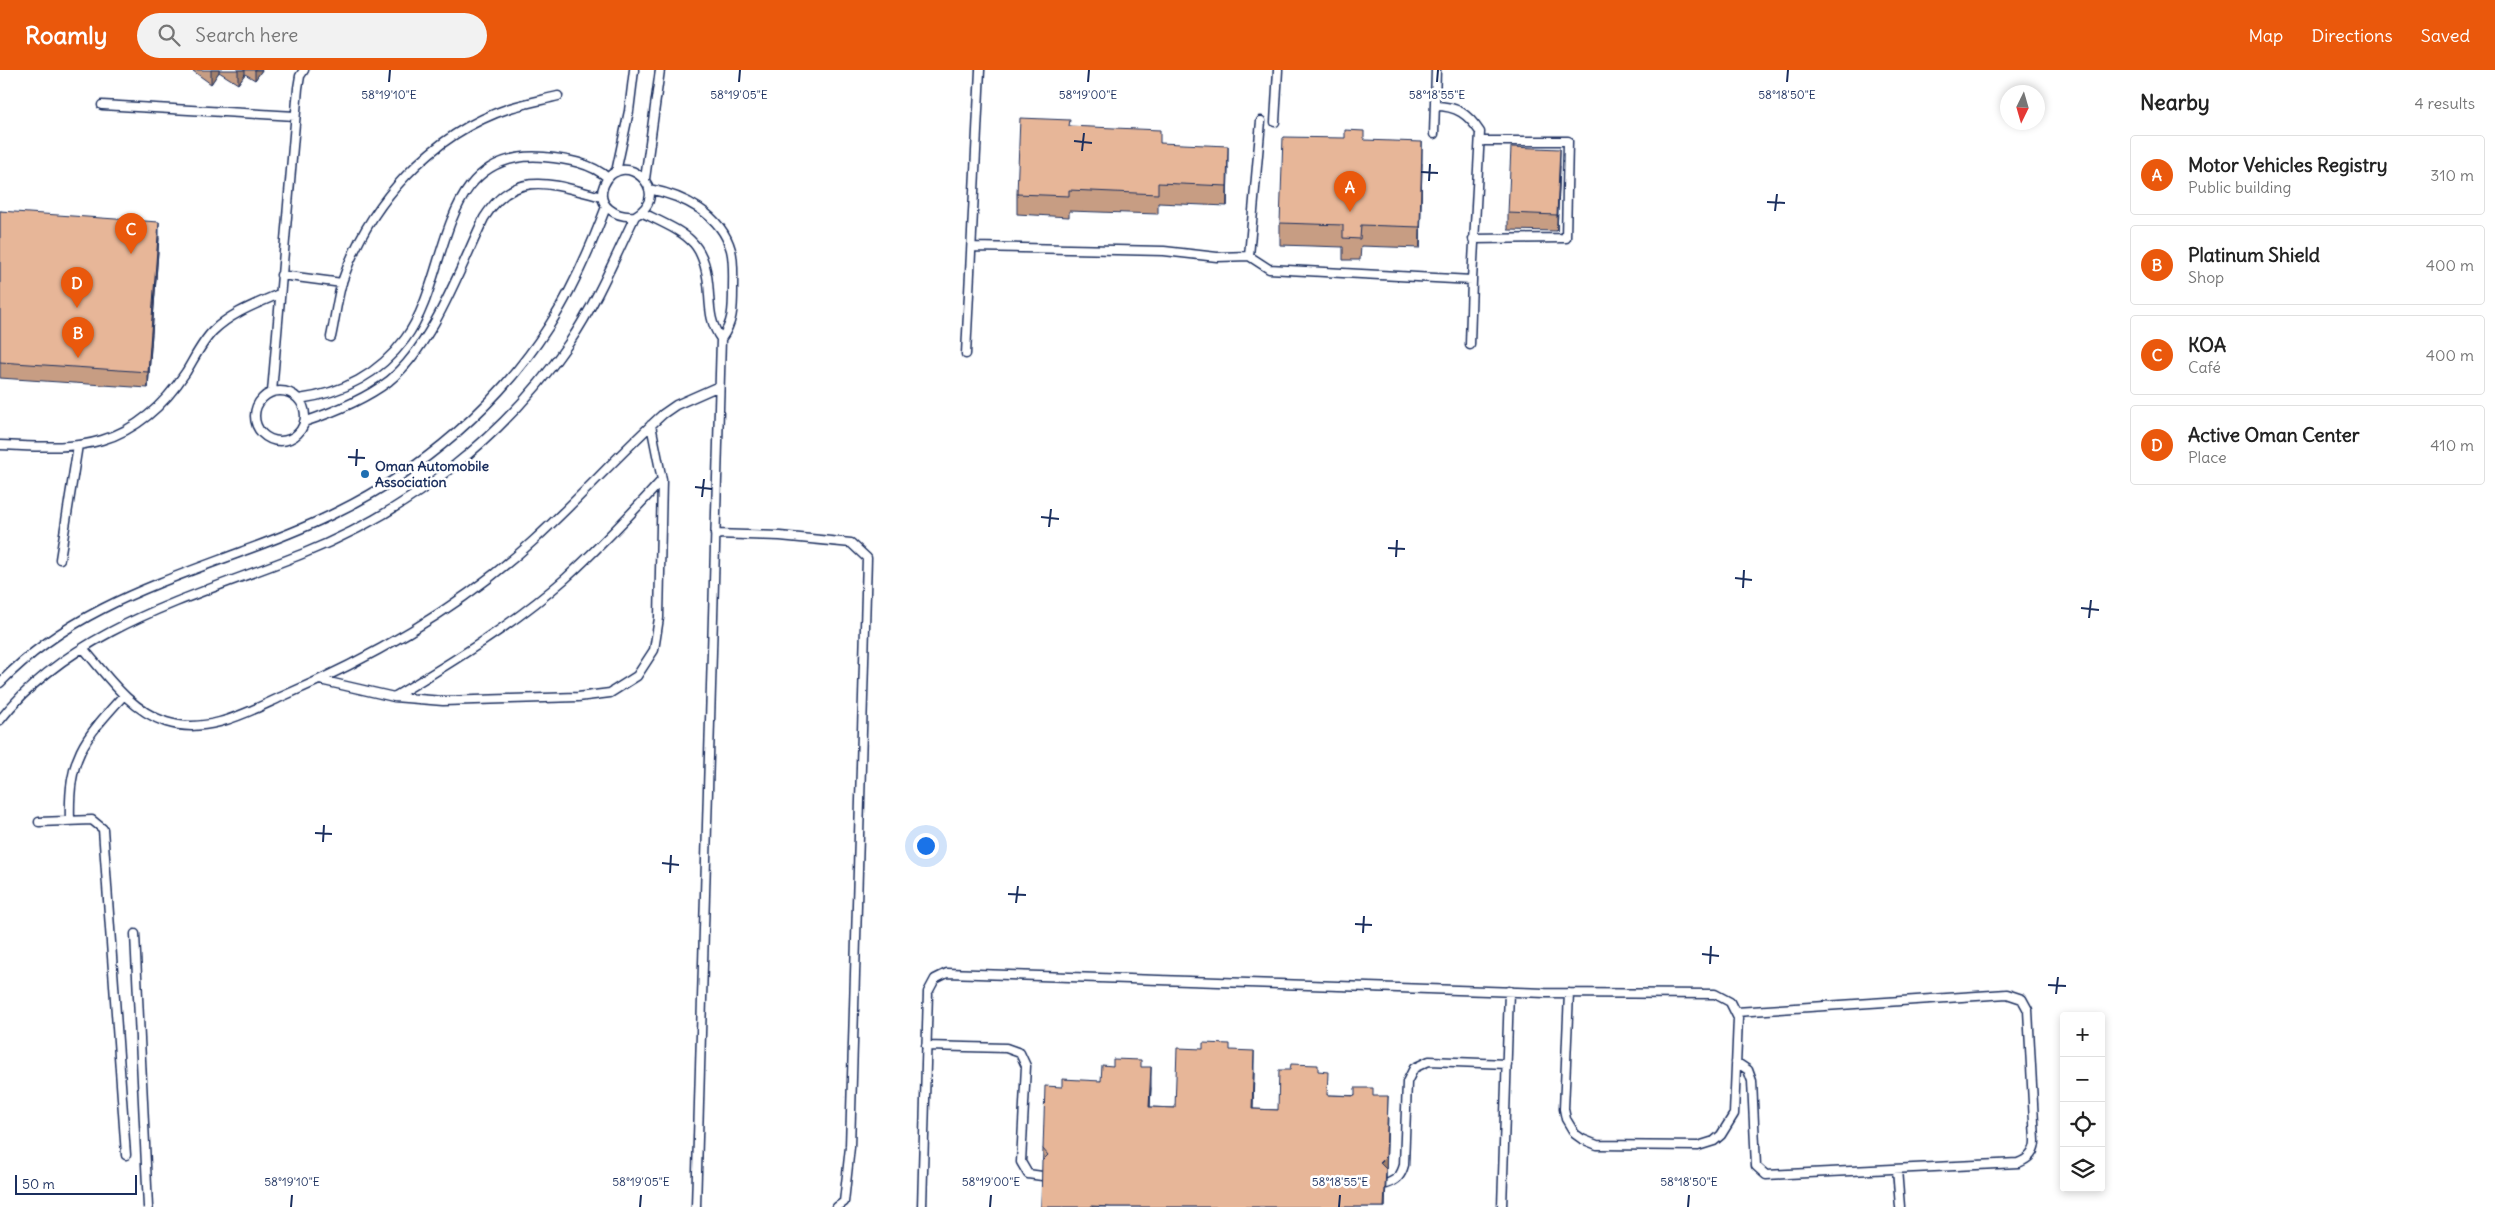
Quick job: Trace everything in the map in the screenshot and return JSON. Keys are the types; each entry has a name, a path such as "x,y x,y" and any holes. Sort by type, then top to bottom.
{"lane":[{"path":"272,392 279,294 296,116 300,76 304,70"},
{"path":"616,172 629,111 634,70"},
{"path":"645,179 660,70"},
{"path":"966,354 973,248 980,70"},
{"path":"1275,122 1278,70"},
{"path":"1434,134 1436,70"},
{"path":"332,337 342,283 361,236 384,201 423,158 464,129 509,108 558,96"},
{"path":"102,105 296,116"},
{"path":"1435,106 1448,106 1460,110 1480,132 1470,345"},
{"path":"1249,256 1261,122"},
{"path":"1474,239 1566,238 1568,141 1480,141"},
{"path":"299,400 320,396 358,382 376,370 392,355 418,317 460,201 472,182 487,168 506,159 527,156 541,157 591,166 608,178"},
{"path":"0,720 50,671 97,638 150,613 348,534 390,511 429,484 505,421 539,383 570,342 596,298 638,214 650,197 650,189 645,179 637,172 626,170 616,172 608,178 603,187 602,197 606,207 614,214 624,217 638,214 687,235 698,248 706,263 711,320 721,339 696,1207"},
{"path":"304,422 370,394 390,380 407,363 422,343 434,322 484,218 493,203 506,192 521,184 539,182 602,197"},
{"path":"650,189 665,192 694,205 711,217 724,232 731,252 733,312 728,330 721,339"},
{"path":"0,683 14,668 53,637 96,610 142,589 294,532 330,516 380,488 420,461 484,406 522,365 549,327 572,287 606,207"},
{"path":"973,248 1164,251 1217,257 1249,256 1269,269 1472,280"},
{"path":"281,275 342,283"},
{"path":"0,445 78,445 103,440 151,415 168,396 212,332 225,320 279,294"},
{"path":"83,648 134,705 166,722 198,727 234,718 320,680 377,652 431,619 483,582 545,530 651,425 676,405 719,386"},
{"path":"272,392 287,392 299,400 304,410 304,422 297,434 286,440 279,440 265,435 256,423 256,409 264,396 272,392"},
{"path":"320,680 394,697 443,701 578,697 610,693 637,676 654,650 659,618 662,480 651,425"},
{"path":"60,559 78,445"},
{"path":"394,697 454,662 534,604 615,531 662,480"},
{"path":"715,534 780,536 852,543 867,558 850,1148 844,1202 838,1207"},
{"path":"70,821 70,783 74,764 82,746 93,729 124,695"},
{"path":"38,822 92,820 98,824 105,836 126,1155"},
{"path":"135,934 148,1207"},
{"path":"922,1207 928,992 935,979 947,972 1569,993 1716,994 1730,1002 1736,1012 1734,1114 1727,1129 1714,1141 1698,1146 1597,1145 1589,1143 1575,1134 1565,1114 1569,993"},
{"path":"1502,1207 1510,991"},
{"path":"1736,1012 2008,994 2022,999 2028,1010 2036,1141 2034,1151 2030,1156 2018,1163 1770,1176 1761,1173 1755,1162 1752,1081 1748,1070 1736,1062"},
{"path":"926,1046 1006,1048 1020,1053 1026,1066 1021,1162 1028,1174 1042,1176"},
{"path":"1386,1184 1400,1177 1404,1165 1407,1082 1414,1068 1429,1061 1507,1064"},
{"path":"1897,1169 1900,1207"}],"building":[{"path":"1020,118 1070,120 1069,126 1160,130 1160,143 1228,146 1227,186 1158,183 1158,194 1069,190 1069,196 1017,194"},
{"path":"1345,130 1364,131 1364,140 1422,142 1420,227 1361,225 1360,239 1343,238 1343,225 1280,223 1283,137 1345,138"},
{"path":"1511,147 1560,149 1557,215 1508,213"},
{"path":"0,211 159,222 148,372 0,362"},
{"path":"1203,1043 1230,1044 1230,1050 1254,1051 1252,1109 1278,1110 1279,1070 1290,1070 1291,1064 1318,1065 1318,1071 1328,1072 1327,1095 1355,1096 1355,1088 1373,1088 1373,1096 1388,1096 1386,1157 1380,1163 1386,1169 1384,1207 1041,1207 1042,1161 1048,1155 1043,1149 1045,1086 1062,1087 1062,1079 1101,1081 1102,1065 1113,1066 1113,1059 1141,1060 1141,1067 1151,1067 1149,1107 1175,1108 1177,1048 1203,1049"}],"place":[{"name":"Motor Vehicles Registry","path":"1350,212"},
{"name":"KOA","path":"131,254"},
{"name":"Active Oman Center","path":"77,308"},
{"name":"Platinum Shield","path":"78,358"},
{"name":"Oman Automobile Association","path":"365,474"}]}
